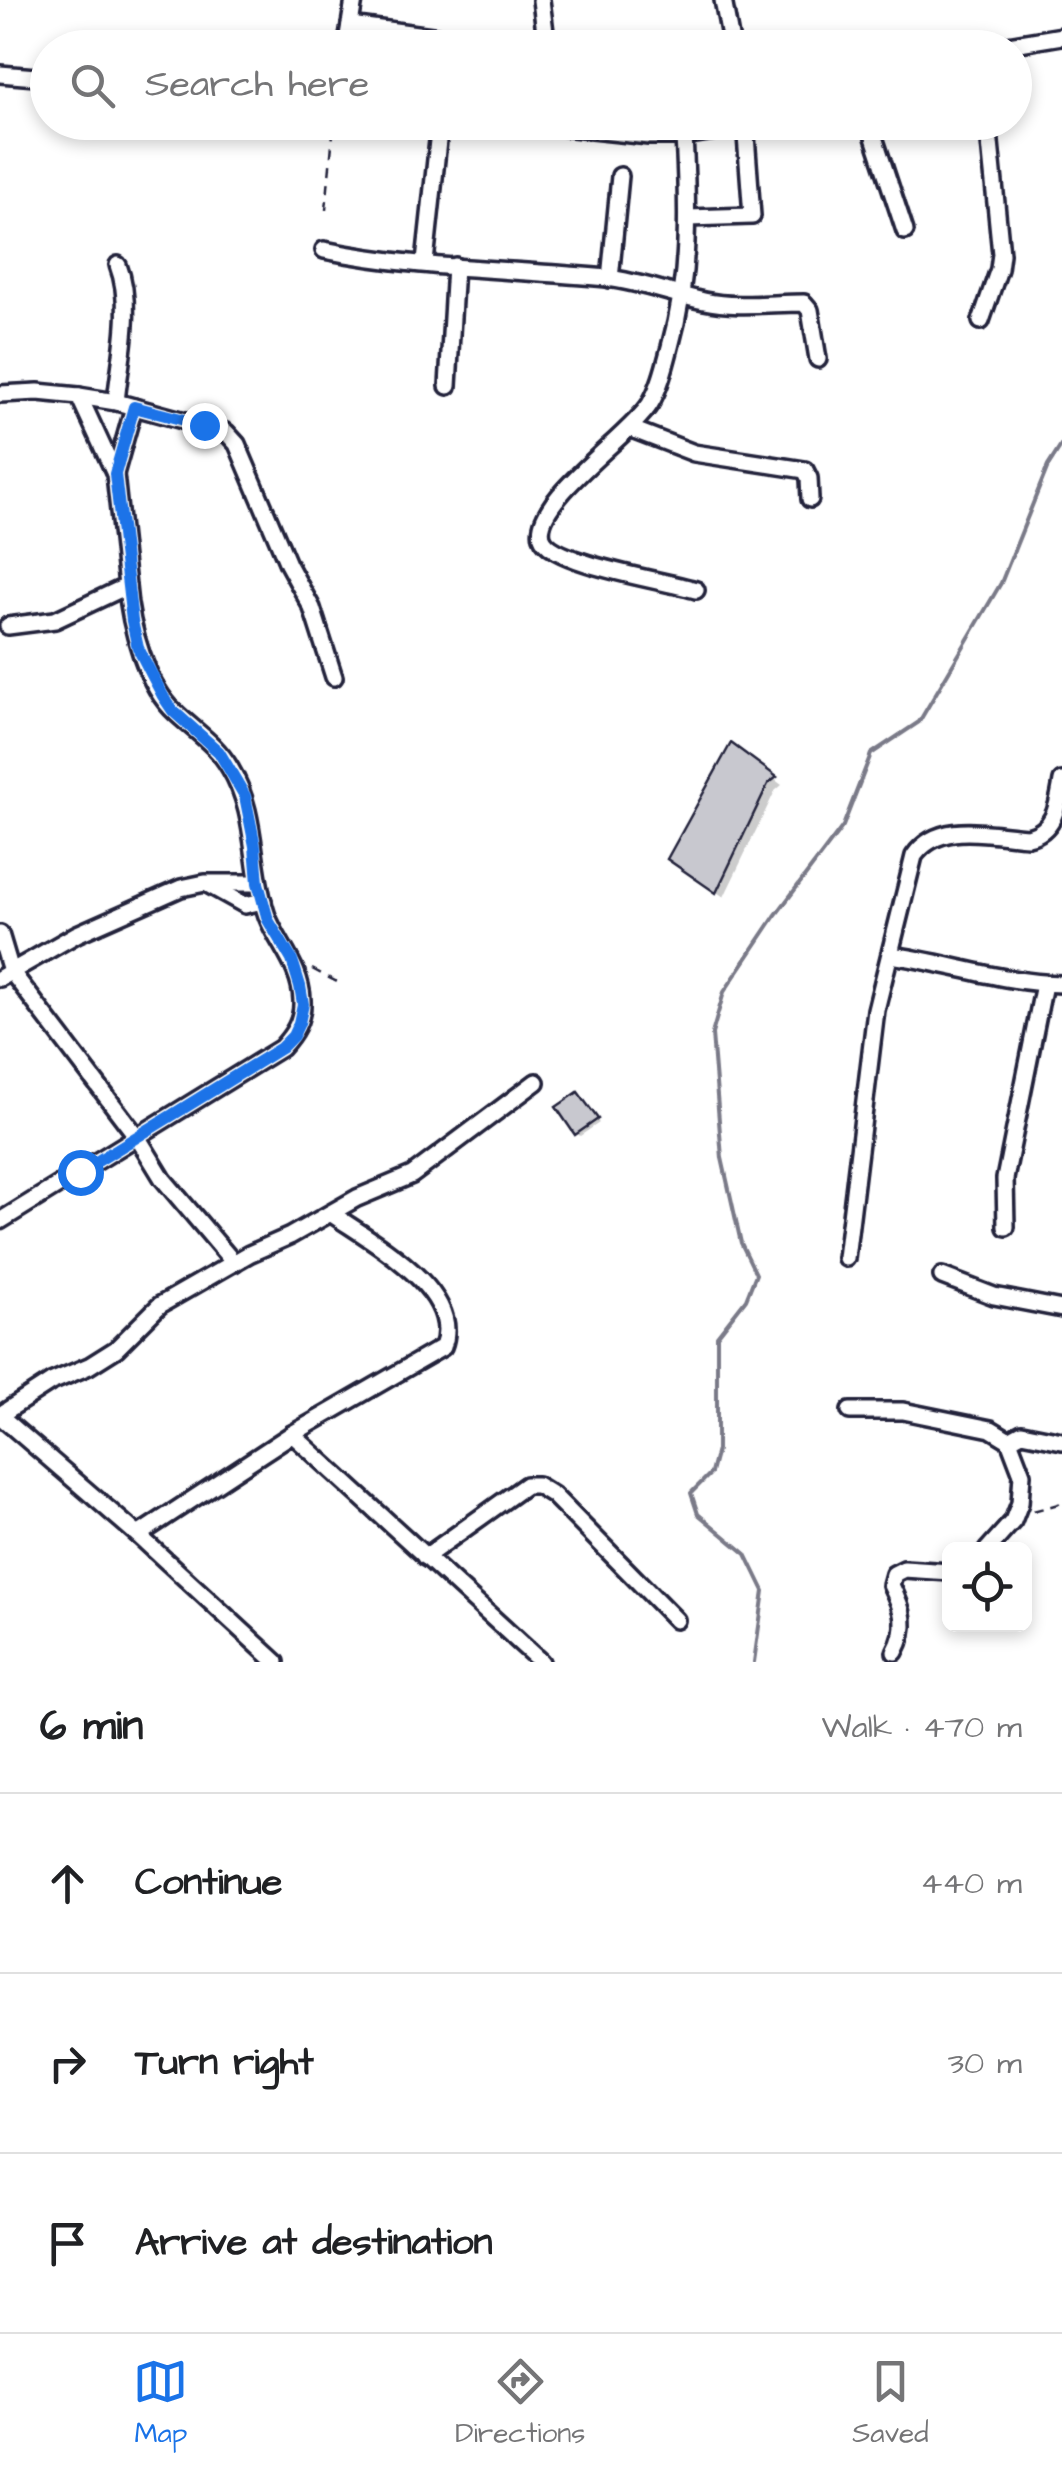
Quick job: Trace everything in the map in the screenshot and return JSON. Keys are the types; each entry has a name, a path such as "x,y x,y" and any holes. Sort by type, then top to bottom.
{"street":[{"path":"349,30 354,0"},
{"path":"541,0 544,30"},
{"path":"723,0 729,30"},
{"path":"350,25 387,30"},
{"path":"1032,41 1062,36"},
{"path":"0,74 30,76"},
{"path":"425,262 438,140"},
{"path":"684,140 688,218 683,295 663,373 649,405 554,500 541,529 543,540 551,549 571,559 696,590"},
{"path":"688,218 752,216 747,140"},
{"path":"875,140 905,231"},
{"path":"981,322 1001,254 990,140"},
{"path":"610,279 620,176"},
{"path":"324,250 382,262 425,262 649,284 726,304 806,304 818,359"},
{"path":"116,402 125,303 125,282 118,264"},
{"path":"448,386 455,266"},
{"path":"0,394 38,392 116,402 226,432 237,444 288,564 312,608 334,677"},
{"path":"0,1221 281,1048 293,1036 303,1004 292,960 268,920 258,883 245,796 219,752 173,711 138,648 115,474 78,396"},
{"path":"115,474 134,407"},
{"path":"629,428 694,453 805,470 810,499"},
{"path":"8,626 54,620 128,586"},
{"path":"846,1258 871,1045 914,856 929,839 952,832 1028,837 1054,831 1051,823 1062,781"},
{"path":"6,974 77,934 157,897 205,883 258,883"},
{"path":"205,883 245,905 263,901"},
{"path":"0,934 6,974 138,1138 169,1186 234,1262"},
{"path":"891,955 937,961 987,976 1062,984"},
{"path":"1006,1227 1005,1178 1044,984"},
{"path":"276,1662 0,1416 51,1382 116,1349 160,1305 357,1198 412,1175 536,1082"},
{"path":"138,1535 292,1434 444,1348 448,1336 438,1298 396,1257 332,1214"},
{"path":"942,1276 994,1296 1062,1310"},
{"path":"850,1412 904,1411 991,1429 1009,1440 1022,1474 1017,1514 993,1542"},
{"path":"1009,1440 1022,1433 1062,1440"},
{"path":"292,1434 540,1662"},
{"path":"425,1557 526,1485 537,1485 553,1495 676,1620"},
{"path":"895,1652 905,1628 900,1602 891,1584 894,1574 904,1569 942,1571"}],"path":[{"path":"326,210 332,140"},
{"path":"292,960 339,983"},
{"path":"1017,1514 1062,1503"}],"building":[{"path":"731,743 777,777 768,784 716,893 667,859"},
{"path":"578,1092 598,1119 575,1135 556,1107"}],"waterway":[{"path":"754,1662 764,1591 746,1554 698,1514 691,1493 711,1473 717,1450 717,1336 746,1299 756,1274 741,1243 722,1158 712,1034 724,992 843,826 871,754 919,722 1001,583 1048,466 1062,444"}],"route":[{"path":"80,1172 281,1048 293,1036 303,1004 292,960 268,920 258,883 245,796 219,752 173,711 163,696 138,648 128,601 115,474 134,407 204,425"}]}
